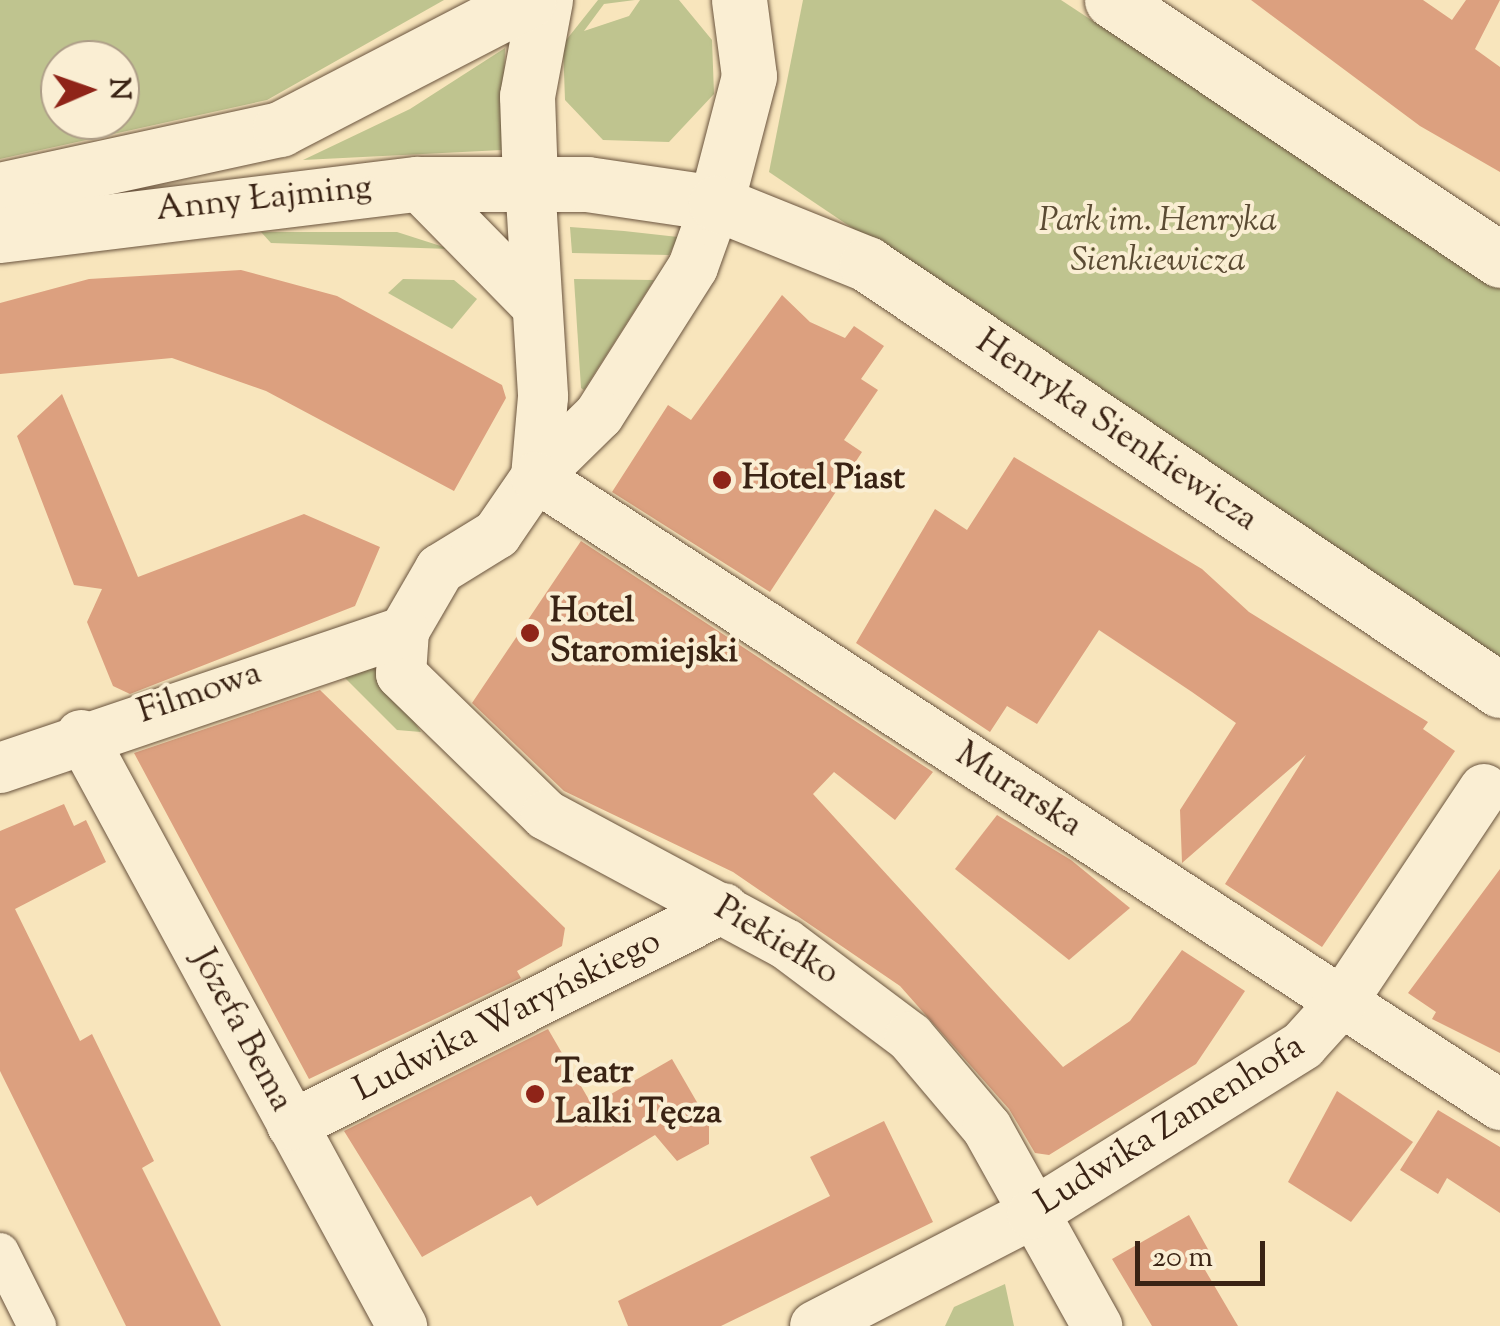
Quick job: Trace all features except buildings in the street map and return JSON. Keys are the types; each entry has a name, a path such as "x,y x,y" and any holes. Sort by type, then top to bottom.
{"main road":[{"name":"Anny Łajming","path":"0,190 280,129 530,0"},
{"path":"530,182 530,60 545,0"},
{"path":"716,204 749,76 739,0"},
{"path":"1112,0 1500,260"},
{"name":"Anny Łajming","path":"0,235 417,184 530,182 716,204"},
{"name":"Henryka Sienkiewicza","path":"716,204 866,264 1500,690"}],"street":[{"path":"530,182 536,305 536,477"},
{"path":"417,184 536,305"},
{"path":"404,631 446,560 504,526 536,477 599,415 693,267 716,204"},
{"name":"Murarska","path":"536,477 1500,1105"},
{"name":"Filmowa","path":"0,768 81,735 404,631"},
{"name":"Piekiełko","path":"404,631 406,686 546,815 724,908 843,982 938,1065 988,1128 1032,1214 1098,1326"},
{"name":"Józefa Bema","path":"81,735 402,1326"},
{"name":"Ludwika Zamenhofa","path":"814,1326 1032,1214 1303,1045 1342,1002 1484,789"},
{"name":"Ludwika Waryńskiego","path":"292,1125 724,908"},
{"path":"0,1252 37,1326"}],"green space":[{"path":"0,0 444,0 267,100 140,128 140,40 40,40 40,140 86,140 0,159"},
{"path":"598,0 635,0 604,4 584,31 629,16 640,0 679,0 712,40 714,94 669,142 603,140 565,100 563,44"},
{"name":"Park im. Henryka Sienkiewicza","path":"803,0 1061,0 1500,289 1500,664 769,172"},
{"path":"505,48 502,150 303,160 410,109"},
{"path":"570,227 678,237 669,255 572,253"},
{"path":"261,232 397,232 450,249 271,243"},
{"path":"403,279 454,280 477,299 452,329 388,293"},
{"path":"574,279 654,280 584,390 581,388"},
{"path":"330,663 376,664 421,732 397,730"},
{"path":"1005,1284 1014,1326 945,1326 954,1307"}],"place":[{"name":"Hotel Piast","path":"722,480"},
{"name":"Hotel Staromiejski","path":"530,633"},
{"name":"Teatr Lalki Tęcza","path":"535,1094"}]}
